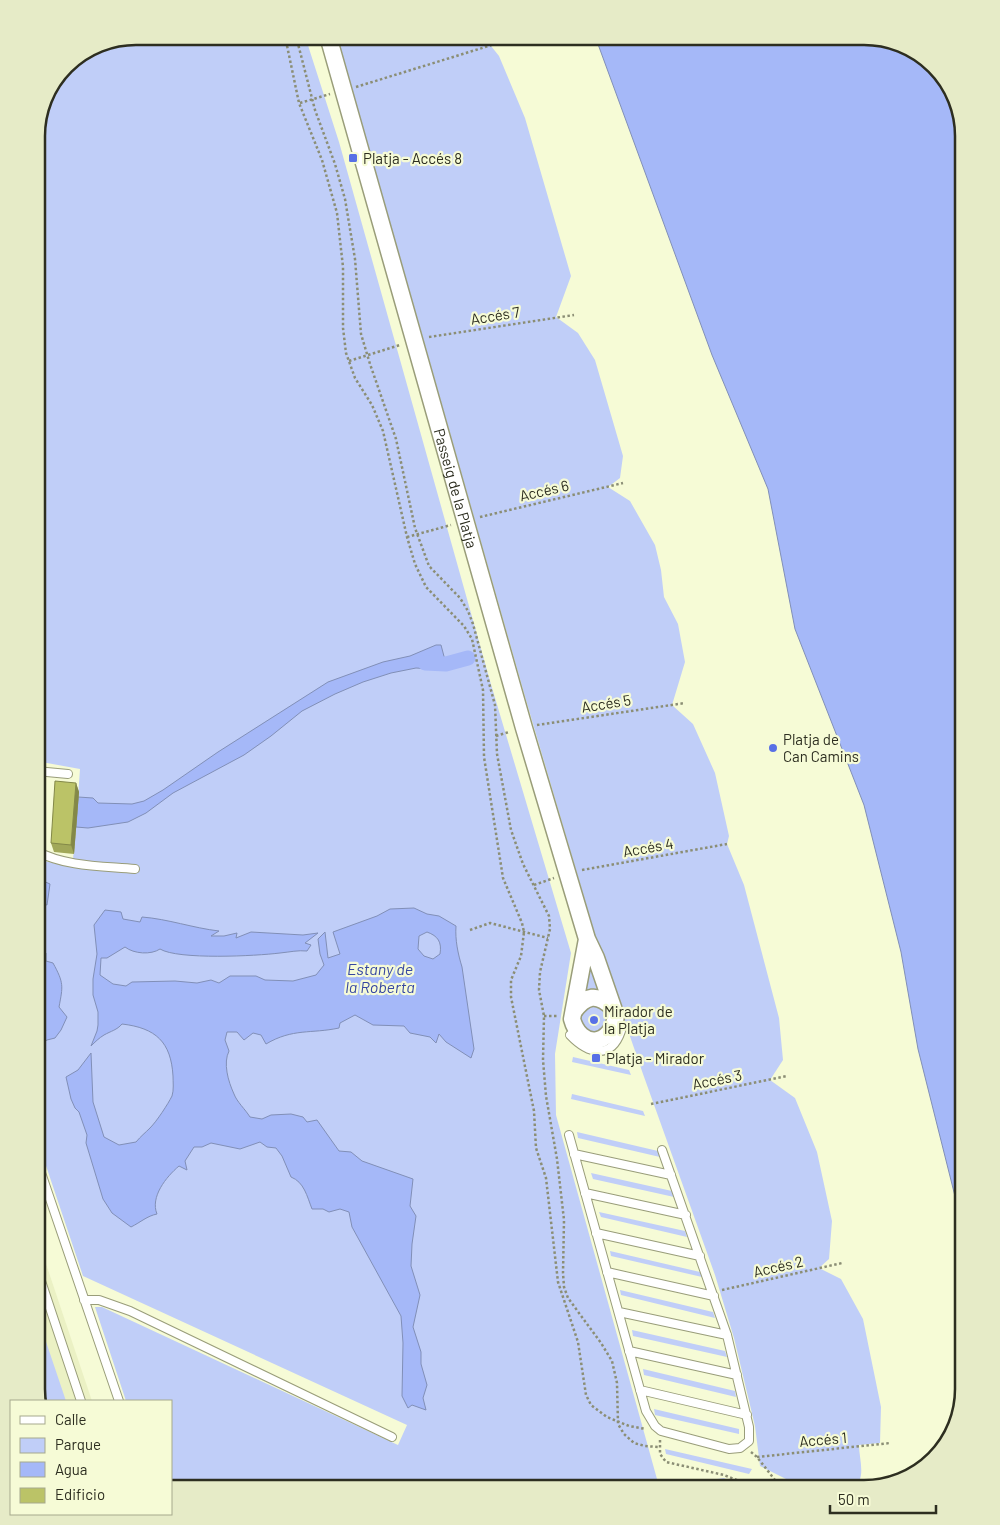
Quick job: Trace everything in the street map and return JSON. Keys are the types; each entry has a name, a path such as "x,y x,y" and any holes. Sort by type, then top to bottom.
{"street":[{"name":"Passeig de la Platja","path":"331,45 524,728 587,939 616,1016 614,1026 609,1034 600,1040 590,1040 581,1036 575,1029 572,1019 587,939"},
{"path":"574,1011 584,1000 594,997 604,1000 612,1007"}],"lane":[{"path":"45,772 68,774"},
{"path":"45,856 72,863 135,869"},
{"path":"570,1035 582,1046 599,1051 613,1047 621,1031"},
{"path":"569,1135 646,1411 658,1428 730,1449 740,1448 748,1441 750,1435 747,1415 727,1335 716,1293 700,1256 662,1150"},
{"path":"574,1154 671,1174"},
{"path":"45,1185 119,1400"},
{"path":"586,1194 686,1216"},
{"path":"596,1233 700,1256"},
{"path":"607,1272 716,1293"},
{"path":"45,1293 81,1400"},
{"path":"84,1300 99,1300 130,1311 392,1437"},
{"path":"618,1312 727,1335"},
{"path":"629,1351 737,1375"},
{"path":"640,1390 747,1415"}],"path":[{"path":"287,45 299,103 322,160 337,213 343,267 344,341 348,361 383,431 415,564 426,587 464,626 475,648 484,701 482,738 484,757 503,878 524,932 521,956 510,987 534,1111 536,1148 546,1178 558,1282 578,1342 588,1400 598,1412 618,1422 641,1430 658,1428 658,1447 660,1454 666,1462 724,1475 737,1480"},
{"path":"298,45 312,100 345,199 354,253 359,321 367,355 396,439 417,534 429,566 460,598 468,611 495,705 497,754 511,830 524,864 549,916 550,929 540,972 539,990 544,1016 543,1060 546,1096 564,1220 563,1280 568,1298 602,1343 612,1362 616,1383 618,1422 624,1434 634,1443 658,1447"},
{"path":"350,88 492,45"},
{"path":"299,103 337,92"},
{"name":"Accés 7","path":"420,339 574,314"},
{"path":"348,361 408,343"},
{"name":"Accés 6","path":"472,519 623,483"},
{"path":"407,537 458,523"},
{"name":"Accés 5","path":"531,726 685,703"},
{"path":"496,736 510,732"},
{"name":"Accés 4","path":"573,872 727,844"},
{"path":"534,885 561,876"},
{"path":"470,930 490,923 548,938"},
{"name":"Accés 3","path":"651,1104 787,1076"},
{"name":"Accés 2","path":"716,1293 842,1263"},
{"name":"Accés 1","path":"757,1456 890,1443"},
{"path":"744,1446 757,1456 775,1480"}],"shaded area":[{"path":"45,1261 92,1400 46,1400"}],"green space":[{"path":"136,45 308,45 339,142 490,681 571,953 555,1054 556,1115 658,1480 172,1480 172,1400 126,1400 95,1307 102,1307 398,1445 407,1425 83,1276 45,1163 45,861 73,867 136,873 137,867 73,859 76,827 87,815 78,797 80,769 45,763 45,130 48,112 57,90 76,68 90,57 112,48"},
{"path":"340,45 491,45 499,56 525,118 571,276 556,317 578,333 595,360 623,456 620,478 608,487 630,501 655,545 661,570 664,597 678,624 685,662 672,705 693,724 715,773 729,836 727,844 744,885 779,1018 783,1060 770,1080 795,1098 817,1152 832,1221 829,1259 819,1268 841,1279 863,1319 881,1407 880,1443 859,1445 860,1480 788,1480 760,1466 755,1426 734,1338 715,1275 596,938 526,700"},
{"path":"586,956 603,993 585,995"},
{"path":"592,1001 609,1010 602,1034 583,1032 577,1014"},
{"path":"573,1057 629,1070 631,1075 572,1062"},
{"path":"572,1094 643,1111 645,1116 571,1099"},
{"path":"577,1132 658,1151 660,1157 578,1138"},
{"path":"591,1173 672,1191 674,1197 593,1179"},
{"path":"599,1212 685,1231 687,1237 601,1217"},
{"path":"610,1251 700,1272 702,1277 611,1256"},
{"path":"620,1290 713,1312 715,1318 621,1295"},
{"path":"632,1330 725,1351 727,1357 633,1336"},
{"path":"45,1339 66,1400 46,1400"},
{"path":"643,1369 735,1391 736,1397 644,1375"},
{"path":"654,1409 739,1429 739,1434 655,1415"},
{"path":"665,1449 752,1469 749,1474 666,1454"},
{"path":"724,1478 727,1480 710,1480"}],"water":[{"path":"598,45 870,45 893,50 910,57 928,72 943,90 952,112 955,136 955,1196 918,1049 901,952 864,805 795,629 768,489 712,355"},
{"path":"436,645 441,645 446,664 432,669 416,668 391,673 335,694 302,711 244,755 173,793 146,813 128,822 88,828 76,827 78,797 93,798 98,803 132,804 144,801 328,682 383,662 410,656"},
{"path":"45,882 50,884 47,905 45,905"},
{"name":"Estany de la Roberta","path":"414,908 427,914 439,916 456,926 457,947 462,967 474,1049 471,1058 446,1042 439,1034 436,1043 430,1037 410,1033 404,1026 373,1025 355,1015 340,1023 339,1028 294,1033 266,1044 261,1035 253,1033 244,1040 237,1032 227,1032 225,1040 229,1051 226,1066 235,1097 250,1117 262,1119 271,1115 291,1114 303,1117 307,1122 317,1120 339,1151 351,1152 362,1161 413,1179 410,1206 416,1216 411,1266 420,1295 413,1327 421,1352 421,1364 427,1385 423,1398 426,1410 412,1405 408,1408 402,1396 403,1343 401,1316 352,1227 349,1212 340,1209 329,1212 323,1209 312,1209 304,1190 299,1182 291,1177 282,1156 276,1148 267,1147 260,1142 240,1149 211,1143 202,1147 194,1147 185,1161 187,1170 179,1166 164,1182 157,1194 155,1208 157,1214 131,1227 112,1213 103,1199 86,1143 87,1135 79,1112 71,1099 66,1077 78,1070 91,1053 93,1102 104,1137 119,1145 136,1142 156,1121 173,1094 172,1064 169,1054 160,1039 153,1033 122,1024 102,1036 91,1046 98,1025 98,1012 93,995 93,979 97,954 94,925 105,910 121,912 123,919 140,922 142,917 152,918 219,931 211,936 237,933 236,938 251,932 303,935 318,933 305,943 311,945 307,951 269,954 200,956 183,955 160,949 142,953 125,947 107,958 101,958 100,975 113,984 126,986 132,982 175,981 197,983 211,980 219,983 230,976 256,976 265,980 293,981 316,975 324,965 318,939 325,932 328,958 340,954 333,932 377,916 390,909","holes":["427,932 438,940 440,946 440,954 433,959 424,956 418,949 419,936"]},
{"path":"45,953 46,961 53,963 61,980 59,1007 67,1017 55,1038 45,1041"}],"building":[{"path":"55,781 76,783 71,845 51,843"}],"waterway":[{"path":"425,663 446,664 468,658"}],"place":[{"name":"Platja - Accés 8","path":"353,158"},
{"name":"Platja de Can Camins","path":"773,748"},
{"name":"Mirador de la Platja","path":"594,1020"},
{"name":"Platja - Mirador","path":"596,1058"}]}
